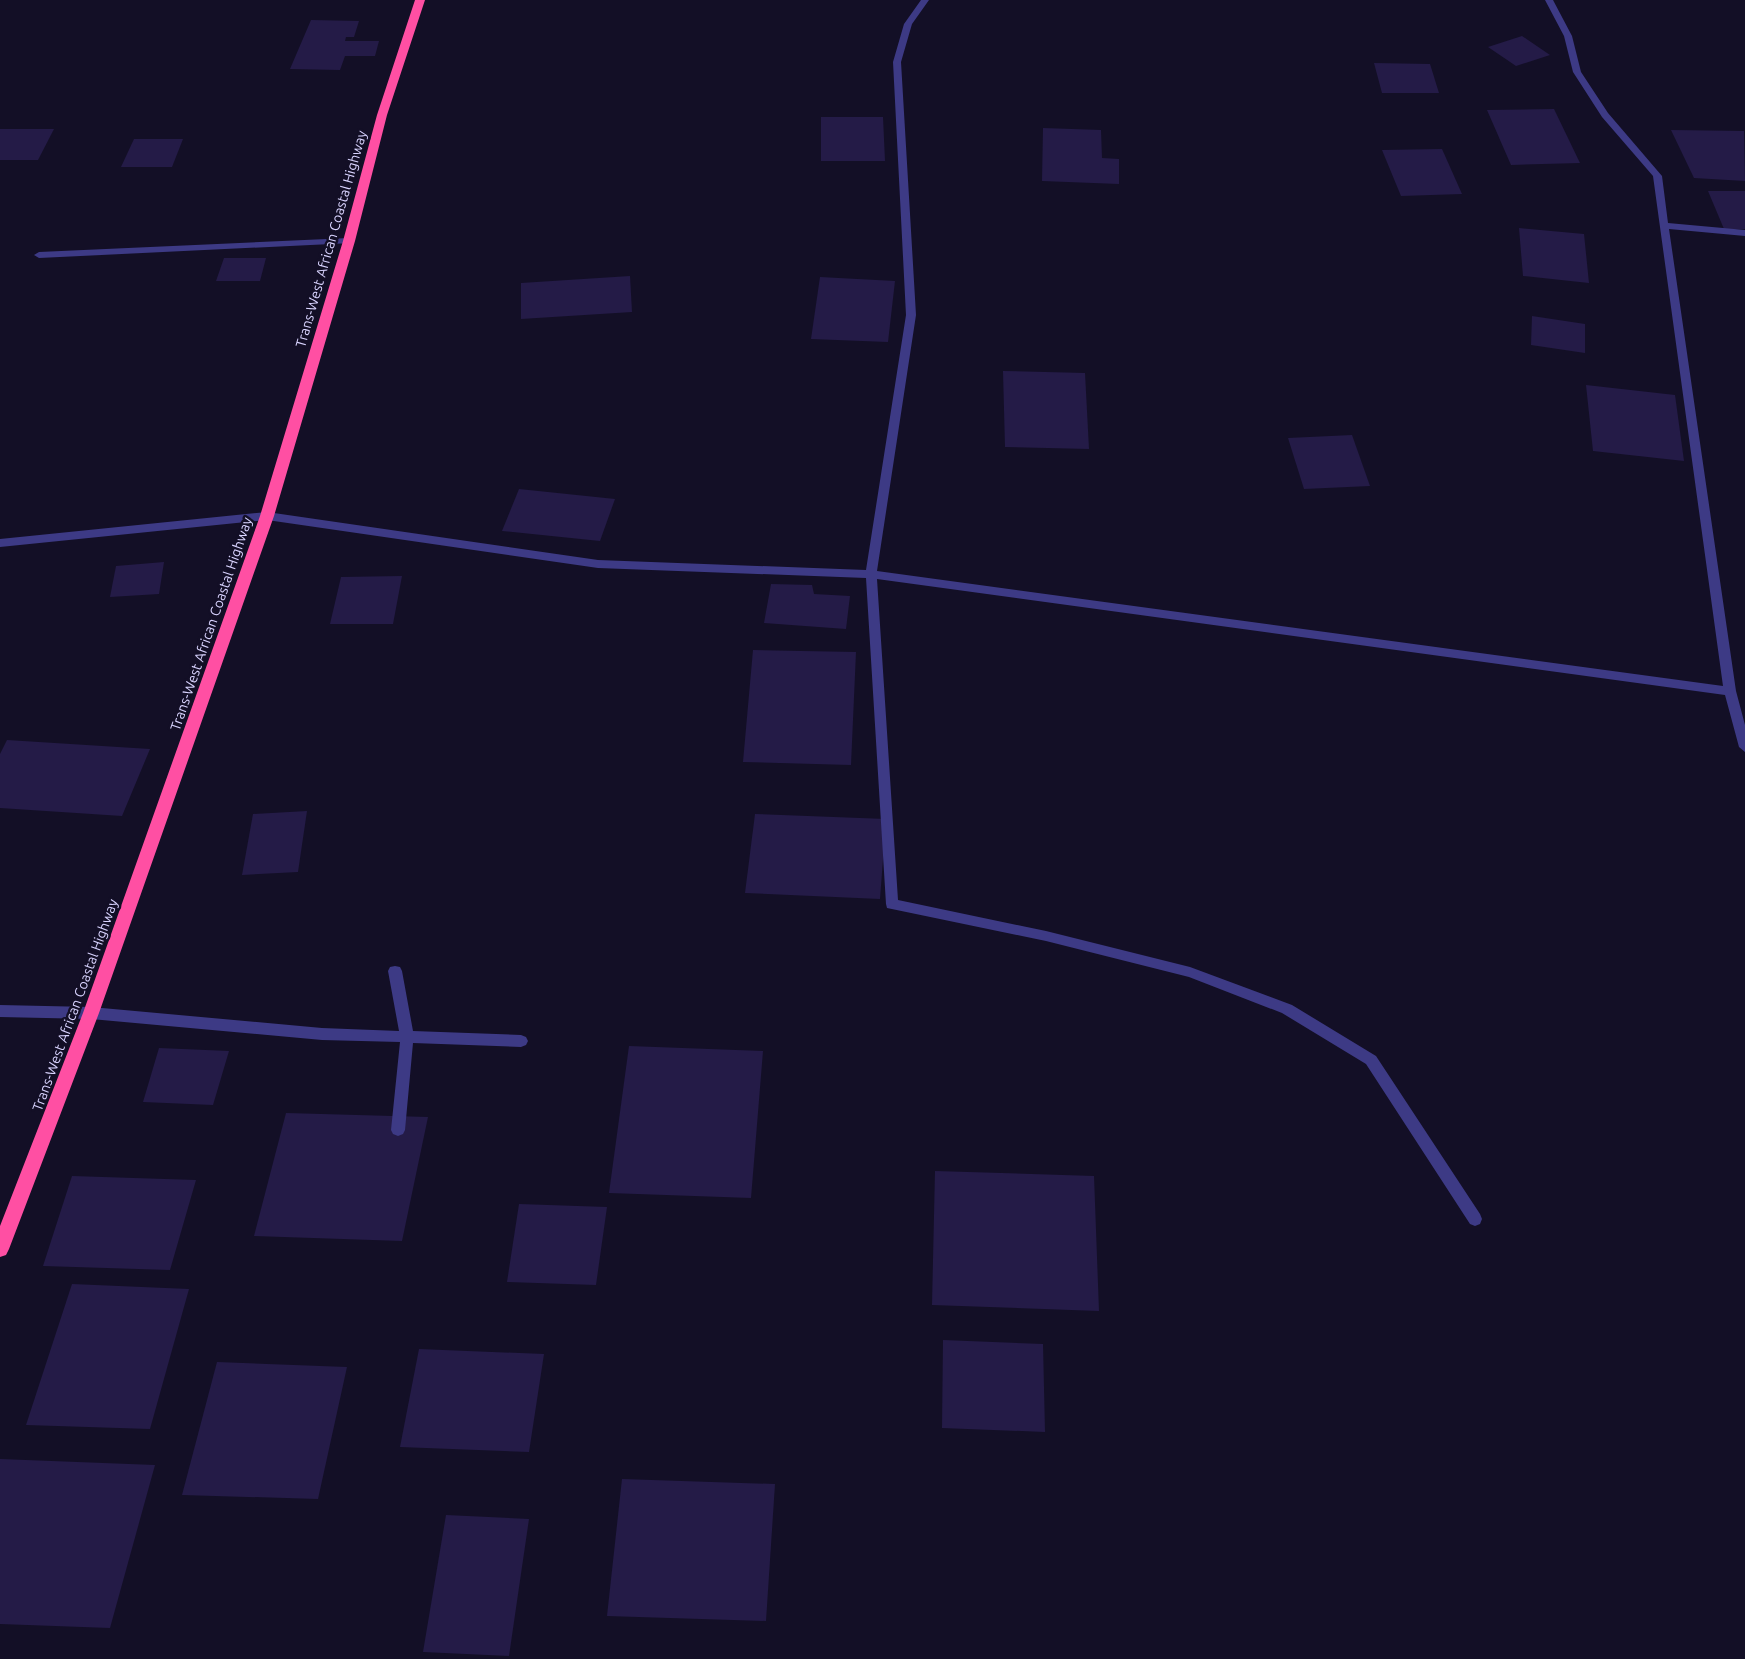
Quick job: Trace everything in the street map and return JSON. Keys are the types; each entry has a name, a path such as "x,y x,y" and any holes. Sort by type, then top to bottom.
{"highway":[{"name":"Trans-West African Coastal Highway","path":"0,1249 92,1013 267,516 349,241 382,115 420,0"}],"street":[{"path":"926,0 908,24 897,62 911,315 871,574 892,904 1046,936 1190,972 1287,1009 1371,1060 1475,1219"},
{"path":"1549,0 1568,36 1577,72 1605,115 1657,176 1730,691 1745,747"},
{"path":"1664,226 1745,233"},
{"path":"38,255 349,241"},
{"path":"0,543 267,516 598,564 871,574 1730,691"},
{"path":"395,971 407,1037 398,1130"},
{"path":"0,1011 92,1013 322,1034 521,1041"}],"building":[{"path":"311,20 359,21 354,37 346,37 345,41 379,41 375,56 345,56 340,70 290,69"},
{"path":"1522,36 1550,55 1516,66 1488,47"},
{"path":"1374,63 1430,64 1439,93 1382,93"},
{"path":"1554,109 1580,163 1511,165 1487,110"},
{"path":"821,117 883,117 885,161 821,161"},
{"path":"1043,128 1101,130 1102,158 1119,159 1119,184 1042,181"},
{"path":"0,129 54,129 38,160 0,160"},
{"path":"1671,130 1744,131 1745,181 1694,178"},
{"path":"134,139 183,139 172,167 121,167"},
{"path":"1442,149 1462,194 1401,196 1382,150"},
{"path":"1708,191 1745,191 1745,229 1724,229"},
{"path":"1519,228 1584,234 1589,283 1523,276"},
{"path":"224,258 266,258 260,281 216,281"},
{"path":"630,276 632,312 521,319 521,283"},
{"path":"820,277 895,281 888,342 811,339"},
{"path":"1532,316 1585,324 1585,353 1531,345"},
{"path":"1003,371 1085,373 1089,449 1005,447"},
{"path":"1586,385 1675,395 1684,461 1593,451"},
{"path":"1352,435 1370,486 1304,489 1288,438"},
{"path":"519,489 615,499 600,541 502,531"},
{"path":"164,562 159,594 110,597 116,566"},
{"path":"402,576 393,624 330,624 341,577"},
{"path":"771,584 812,585 814,594 850,596 846,629 764,623"},
{"path":"753,650 856,652 851,765 743,762"},
{"path":"7,740 150,749 122,816 0,808 0,754"},
{"path":"307,811 298,872 242,875 253,814"},
{"path":"755,814 886,819 880,899 745,893"},
{"path":"629,1046 763,1051 751,1198 609,1193"},
{"path":"159,1048 229,1051 213,1105 143,1102"},
{"path":"286,1113 428,1117 402,1241 254,1236"},
{"path":"935,1171 1094,1176 1099,1311 932,1305"},
{"path":"72,1176 196,1180 170,1270 43,1266"},
{"path":"519,1204 607,1207 596,1285 507,1282"},
{"path":"72,1284 189,1289 150,1429 26,1425"},
{"path":"943,1340 1043,1344 1045,1432 942,1428"},
{"path":"419,1349 544,1354 529,1452 400,1447"},
{"path":"217,1362 347,1367 318,1499 182,1495"},
{"path":"0,1459 155,1465 110,1628 0,1624"},
{"path":"622,1479 775,1484 766,1621 607,1616"},
{"path":"446,1515 529,1519 509,1656 423,1652"}]}
